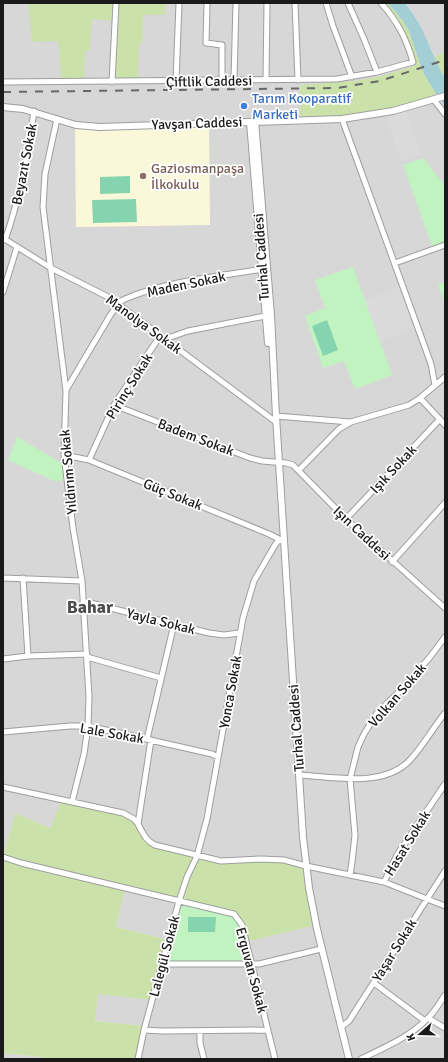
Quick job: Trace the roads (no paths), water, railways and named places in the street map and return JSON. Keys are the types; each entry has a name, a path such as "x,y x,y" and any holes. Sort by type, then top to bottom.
{"street":[{"path":"112,82 116,3"},
{"path":"176,81 179,3"},
{"path":"207,3 206,43 222,45 222,81"},
{"path":"234,80 236,3"},
{"path":"266,80 267,3"},
{"path":"295,3 298,80"},
{"path":"326,3 352,76"},
{"path":"348,3 377,72"},
{"name":"Çiftlik Caddesi","path":"3,82 337,79 377,72 413,62 403,33 396,21 381,3"},
{"path":"439,98 445,114"},
{"name":"Yavşan Caddesi","path":"3,108 34,111 76,124 100,127 342,119 393,111 439,98"},
{"name":"Beyazıt Sokak","path":"4,239 13,218 34,111"},
{"name":"Yıldırım Sokak","path":"57,119 44,174 43,207 66,390 64,455 73,528 82,581 89,697 88,726 84,754 72,802"},
{"path":"342,119 431,364 435,385"},
{"name":"Turhal Caddesi","path":"252,122 265,316 274,392"},
{"name":"Turhal Caddesi","path":"252,122 270,299 282,540 306,866 321,949 349,1059"},
{"name":"Manolya Sokak","path":"4,239 51,268 103,294 276,419"},
{"path":"395,263 445,245"},
{"path":"3,292 17,247"},
{"name":"Maden Sokak","path":"66,390 111,314 125,299 152,290 196,280 262,270"},
{"path":"163,338 188,331 265,316"},
{"name":"Pirinç Sokak","path":"89,460 114,405 163,338"},
{"path":"299,470 339,429 352,422 402,407 420,398 445,377"},
{"path":"420,398 445,425"},
{"name":"Badem Sokak","path":"114,405 250,458 262,461 279,462"},
{"path":"276,419 352,422"},
{"name":"Işık Sokak","path":"346,519 440,420"},
{"name":"Güç Sokak","path":"64,455 89,460 282,540"},
{"name":"Işın Caddesi","path":"279,462 290,464 299,470 346,519 392,562 445,608"},
{"path":"392,562 445,503"},
{"name":"Yonca Sokak","path":"197,856 208,819 242,618 254,581 275,545 282,540"},
{"path":"3,578 82,581"},
{"path":"23,578 28,656"},
{"name":"Yayla Sokak","path":"83,601 217,635 239,633"},
{"path":"138,824 149,740 161,678 174,624"},
{"name":"Volkan Sokak","path":"350,874 355,834 350,779 358,747 370,723 387,703 403,688 445,637"},
{"path":"3,659 28,656 87,655 161,678"},
{"path":"300,775 350,779 379,777 392,774 413,757 445,713"},
{"name":"Lale Sokak","path":"3,732 70,726 88,726 212,754 218,758"},
{"name":"Hasat Sokak","path":"384,882 397,855 445,784"},
{"path":"3,787 123,813 134,819 144,835 155,845 216,860 278,859 350,874 384,882 445,906"},
{"name":"Lalegül Sokak","path":"138,1059 144,1030 179,901 197,856"},
{"name":"Erguvan Sokak","path":"3,857 21,863 234,914 242,925 275,1059"},
{"name":"Yaşar Sokak","path":"341,1027 349,1021 445,871"},
{"path":"162,964 259,964 321,949"},
{"path":"374,983 427,1019 445,1028"},
{"path":"361,1059 405,1036 427,1019 445,995"},
{"path":"144,1030 268,1030"},
{"path":"200,1031 200,1042 204,1059"}],"water":[{"path":"388,3 405,3 422,29 438,66 445,78 445,106 423,72 409,31"}],"railway":[{"path":"3,92 337,88 380,81 445,60"}],"place":[{"name":"Tarım Kooparatif Marketi","path":"244,106"},
{"name":"Gaziosmanpaşa İlkokulu","path":"143,176"}],"district":[{"name":"Bahar","path":"90,607"}]}
